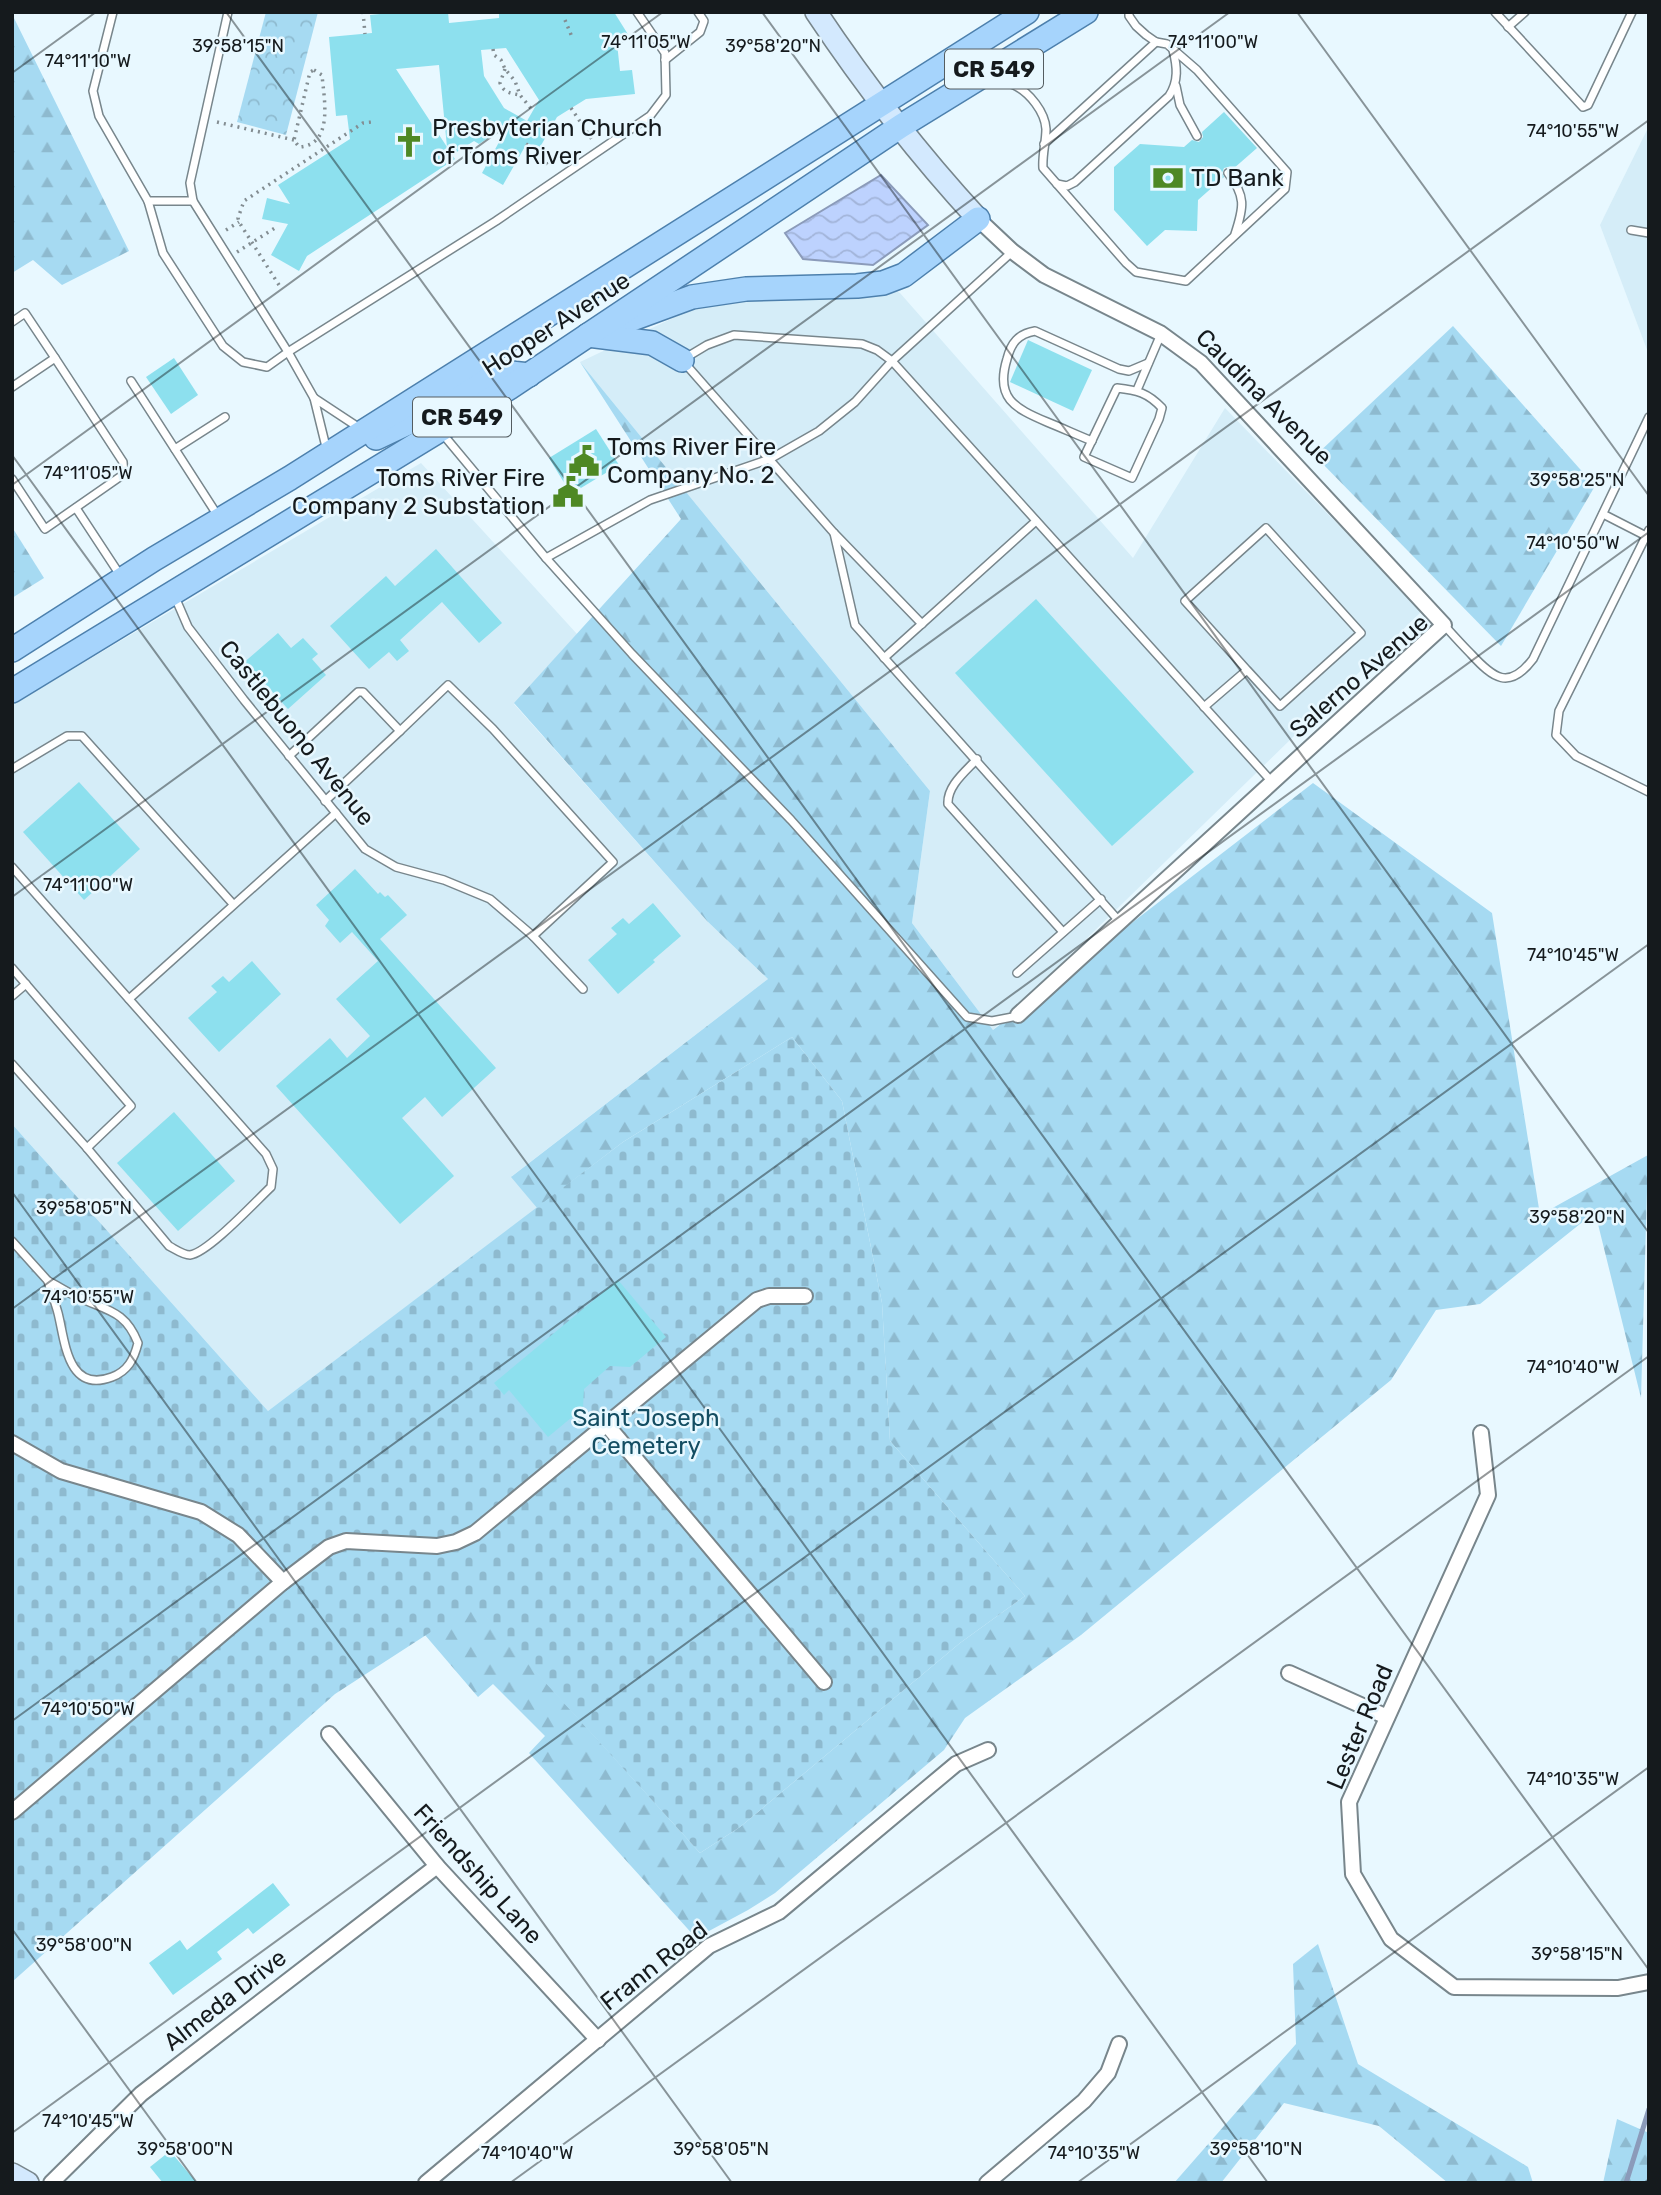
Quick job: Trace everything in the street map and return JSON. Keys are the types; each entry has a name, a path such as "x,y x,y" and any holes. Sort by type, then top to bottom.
{"main road":[{"name":"Hooper Avenue","path":"12,650 122,579 328,454 882,103 999,25 1027,12"},
{"name":"Hooper Avenue","path":"12,691 528,375 901,126 1086,12"},
{"path":"588,335 692,297 746,289 857,286 883,282 904,275 978,219"},
{"path":"588,335 652,343 682,360"},
{"path":"290,478 416,419 492,377 511,373 528,375"}],"street":[{"name":"Caudina Avenue","path":"816,12 882,103 944,182 978,219 1012,251 1044,275 1162,334 1201,363 1444,625"},
{"name":"Salerno Avenue","path":"1018,1016 1444,625"},
{"path":"12,1812 283,1582 329,1547 346,1541 437,1546 456,1542 475,1533 757,1300 769,1296 804,1296"},
{"path":"606,1424 824,1682"},
{"name":"Lester Road","path":"1481,1433 1488,1495 1349,1802 1353,1874 1391,1939 1454,1987 1618,1988 1649,1982"},
{"path":"12,1443 61,1471 201,1512 238,1535 283,1582"},
{"path":"1289,1673 1387,1717"},
{"name":"Friendship Lane","path":"328,1734 437,1866 597,2040"},
{"name":"Frann Road","path":"426,2183 709,1946 779,1912 956,1764 988,1750"},
{"name":"Almeda Drive","path":"51,2183 141,2094 437,1866"},
{"path":"987,2183 1084,2101 1108,2073 1119,2044"},
{"path":"12,2174 28,2183"}],"lane":[{"path":"113,12 93,91 99,116 148,201 163,253 223,346 243,362 267,367 496,220 650,116 666,95 665,53 638,12"},
{"path":"228,12 190,183 193,201 230,257 314,398 328,454"},
{"path":"665,60 700,32 704,21 698,12"},
{"path":"979,78 1014,85 1025,93 1041,112 1046,130 1042,158 1044,168 1126,263 1136,272 1186,281 1286,189 1287,172 1197,70 1167,44 1156,42 1136,26 1129,12"},
{"path":"1494,12 1583,107 1588,105 1632,12"},
{"path":"1508,27 1525,12"},
{"path":"1044,144 1156,42"},
{"path":"1173,49 1176,62 1175,83 1180,105 1197,136"},
{"path":"1057,183 1067,186 1075,182 1169,96 1175,83"},
{"path":"1228,173 1242,195 1243,207 1234,237"},
{"path":"148,201 193,201"},
{"path":"1631,230 1649,233"},
{"path":"546,558 650,500 770,459 819,431 846,409 892,361 1012,251"},
{"path":"12,322 25,313 123,462 124,474 45,529 12,479"},
{"path":"1092,441 1019,411 1007,397 1002,377 1014,342 1023,333 1035,331 1119,369 1129,371 1148,363"},
{"path":"1137,390 1162,334"},
{"path":"922,624 834,533 682,360 707,345 734,335 862,344 877,349 892,361 1273,783"},
{"path":"12,387 55,358"},
{"path":"131,381 220,519"},
{"path":"1116,388 1137,390 1155,400 1162,408 1160,419 1132,478 1084,457 1116,388"},
{"path":"314,398 364,431"},
{"name":"Salerno Avenue","path":"1444,625 1488,673 1501,679 1514,677 1526,669 1649,416"},
{"path":"175,450 225,417"},
{"path":"439,430 546,558 632,654 791,821 967,1017 992,1021 1018,1016"},
{"path":"76,508 122,579"},
{"path":"1603,514 1647,533 1559,711 1556,735 1576,756 1649,792"},
{"path":"884,658 1037,521"},
{"path":"1266,528 1361,633 1280,706 1247,670 1185,601 1266,528"},
{"path":"834,533 855,625 1121,922"},
{"name":"Castlebuono Avenue","path":"173,593 188,627 365,849 396,867 444,880 490,899 533,936 583,989"},
{"path":"1204,707 1247,670"},
{"path":"325,801 448,685 493,729 613,862 533,936"},
{"path":"289,757 358,692 363,692 400,731"},
{"path":"12,769 67,736 82,736 233,904"},
{"path":"977,759 953,786 948,796 948,804 1063,932"},
{"path":"129,999 336,813"},
{"path":"12,867 267,1154 273,1169 271,1187 206,1249 190,1255 169,1246 12,1064"},
{"path":"1017,973 1101,899"},
{"path":"12,968 131,1106 87,1148"},
{"path":"12,996 26,984"},
{"path":"12,1241 48,1281 117,1314 126,1321 138,1343 135,1356 128,1367 106,1379 82,1375 73,1367 64,1347 59,1315 48,1281"}],"path":[{"path":"363,12 365,34"},
{"path":"565,20 572,37"},
{"path":"493,49 494,55 501,60 515,81 520,95 533,111"},
{"path":"505,69 500,83 502,88 505,92 520,95"},
{"path":"229,125 293,140 299,147 317,142 323,130 325,112 322,75 314,70 310,72 293,140"},
{"path":"572,108 593,141"},
{"path":"325,112 331,112"},
{"path":"279,285 239,222 244,201 363,123 372,122"},
{"path":"317,142 322,149"},
{"path":"526,144 537,151 550,168"},
{"path":"230,257 278,226"}],"shaded area":[{"path":"1649,126 1649,355 1600,225"},
{"path":"885,284 900,293 1133,558 1225,408 1422,611 993,1030 912,923 930,791 580,362 728,292"},
{"path":"421,463 577,634 514,704 707,921 768,979 512,1176 537,1208 268,1411 12,1124 12,705"}],"green space":[{"path":"266,12 318,12 286,135 237,122"},
{"path":"12,14 129,251 62,285 33,260 12,273"},
{"path":"1453,326 1595,486 1501,646 1315,456"},
{"path":"580,362 930,791 912,923 993,1030 1313,783 1492,913 1540,1215 1648,1155 1641,1398 1595,1212 1480,1304 1436,1310 1391,1380 1081,1635 965,1718 944,1750 775,1893 696,1938 529,1753 545,1736 493,1684 478,1697 425,1635 474,1603 700,1853 740,1827 960,1643 1025,1596 890,1441 882,1303 842,1101 792,1037 623,1142 537,1208 511,1177 768,979 707,921 514,703 681,519"},
{"path":"12,527 44,578 12,598"},
{"name":"Saint Joseph Cemetery","path":"792,1037 842,1101 882,1303 890,1441 1025,1596 960,1643 740,1827 700,1853 474,1604 335,1694 12,1982 12,1124 268,1411 623,1142"},
{"path":"1318,1944 1358,2064 1528,2167 1533,2183 1448,2183 1379,2126 1284,2103 1221,2183 1174,2183 1296,2044 1293,1964"},
{"path":"1617,2119 1649,2133 1649,2183 1603,2183"}],"water":[{"path":"881,175 928,225 873,265 803,259 785,233"}],"building":[{"name":"Presbyterian Church of Toms River","path":"448,12 449,23 499,18 499,12 614,12 629,36 617,43 620,71 632,70 635,94 586,99 557,117 539,149 527,143 503,185 482,173 509,124 479,144 474,141 452,155 455,159 307,256 299,271 271,255 288,224 262,219 267,198 290,204 278,185 350,139 347,115 336,116 329,37 372,33 370,15","holes":["506,48 539,100 527,121 504,108 484,76 481,50","439,65 447,147 396,69"]},
{"name":"TD Bank","path":"1224,112 1257,148 1233,169 1224,168 1224,177 1198,200 1197,231 1165,230 1147,246 1114,210 1114,167 1140,144 1184,147 1192,140 1199,142 1203,137 1202,132"},
{"path":"1028,340 1092,370 1073,411 1010,382"},
{"path":"174,358 198,395 171,414 146,377"},
{"name":"Toms River Fire Company No. 2","path":"596,429 619,465 571,494 549,458"},
{"path":"436,549 502,623 479,643 442,602 400,640 409,651 397,661 389,652 369,669 330,626 386,576 395,586"},
{"path":"1036,599 1194,772 1112,846 955,673"},
{"path":"278,633 291,648 303,638 318,654 312,659 326,675 288,709 259,677 254,681 241,665"},
{"path":"79,782 140,849 84,900 23,832"},
{"path":"355,869 378,894 380,892 385,897 388,895 407,915 380,939 496,1068 442,1117 425,1097 402,1118 454,1176 400,1224 276,1086 330,1038 347,1058 370,1036 336,999 378,961 352,932 340,943 325,926 329,920 316,905"},
{"path":"653,903 681,936 618,994 588,960 617,934 611,928 623,918 629,924"},
{"path":"252,961 281,994 219,1052 188,1018 217,992 211,986 223,976 229,982"},
{"path":"174,1112 235,1181 178,1231 117,1163"},
{"path":"618,1280 666,1337 630,1367 610,1366 584,1389 583,1408 548,1437 509,1390 504,1395 494,1383"},
{"path":"273,1883 290,1905 253,1934 248,1928 217,1952 222,1959 173,1995 149,1963 180,1940 187,1950"},
{"path":"170,2151 197,2183 163,2183 150,2167"}],"waterway":[{"path":"1626,2183 1649,2109"}],"place":[{"name":"Presbyterian Church of Toms River","path":"409,142"},
{"name":"TD Bank","path":"1168,178"},
{"name":"Toms River Fire Company No. 2","path":"584,461"},
{"name":"Toms River Fire Company 2 Substation","path":"568,492"}]}
